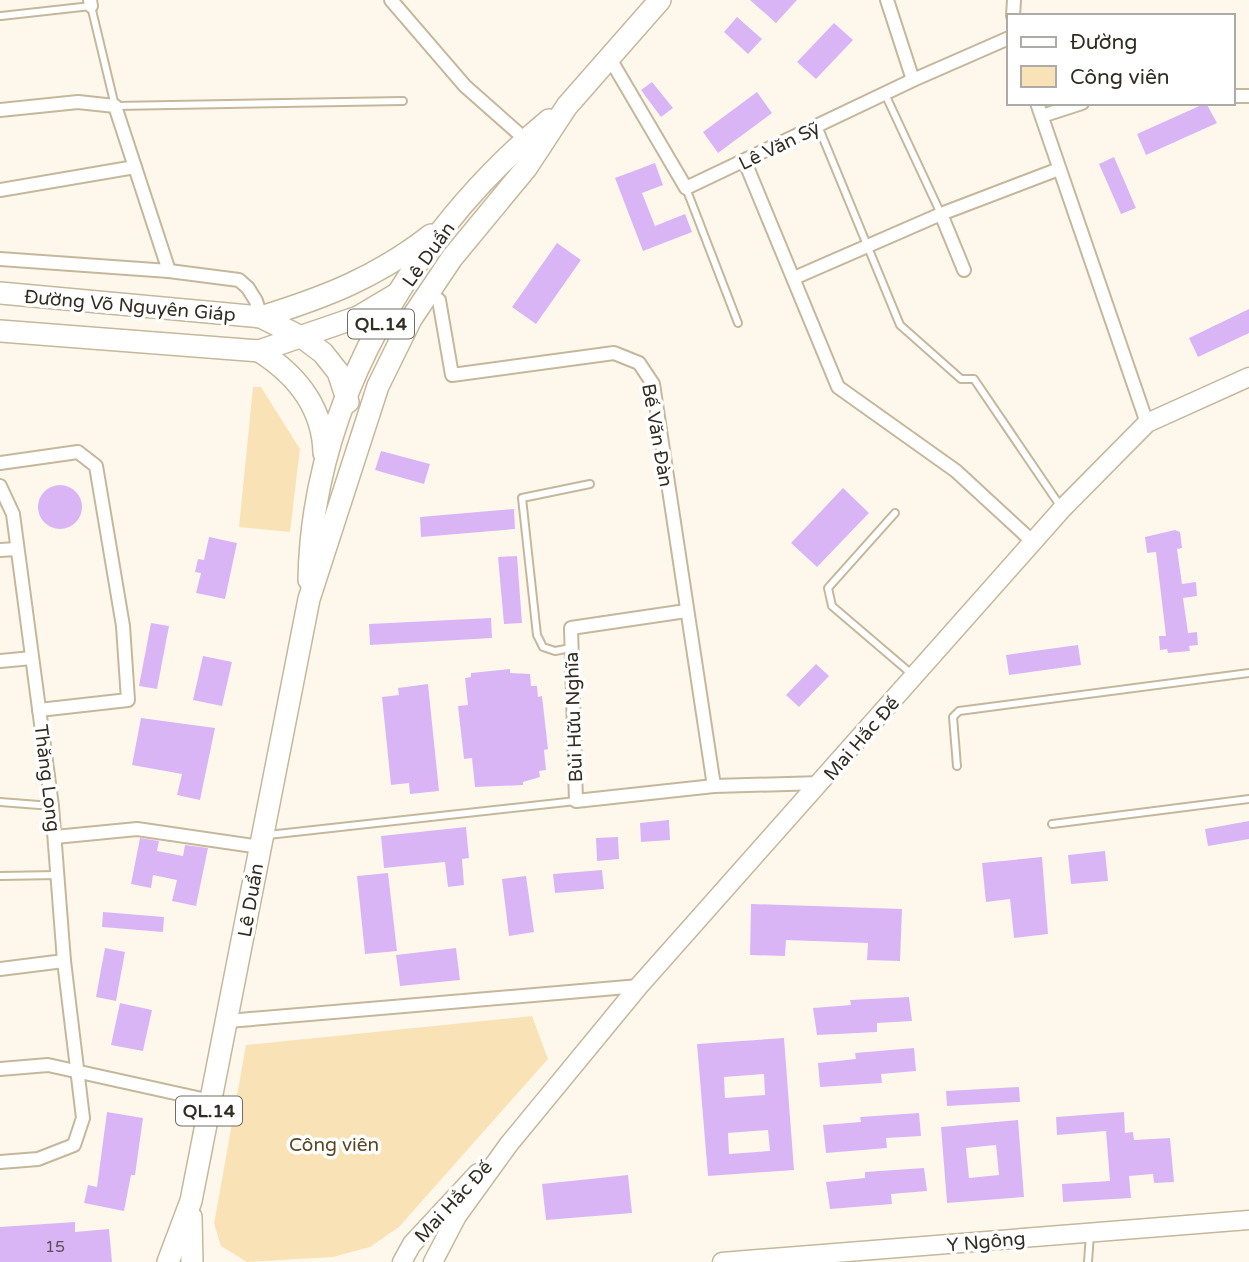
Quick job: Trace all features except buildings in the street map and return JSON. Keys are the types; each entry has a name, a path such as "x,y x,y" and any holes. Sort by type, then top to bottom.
{"main road":[{"name":"Lê Duẩn","path":"168,1262 191,1201 309,599 378,386 411,319 452,258 527,167 567,106 660,0"},
{"name":"Lê Duẩn","path":"309,599 310,531 324,462 346,393 402,290 457,215 508,154 567,106"},
{"path":"261,317 353,285 394,263 457,215"},
{"path":"259,351 358,317 452,258"},
{"name":"Đường Võ Nguyên Giáp","path":"0,293 261,317"},
{"path":"261,317 303,338 323,353 338,372 346,393 353,427 354,457"},
{"path":"259,351 261,317"},
{"name":"Đường Võ Nguyên Giáp","path":"0,331 259,351"},
{"path":"259,351 296,379 310,400 321,429 324,462"},
{"name":"Lê Duẩn","path":"191,1201 192,1262"}],"street":[{"path":"390,0 465,86 526,140"},
{"path":"887,0 913,80"},
{"name":"Lê Văn Sỹ","path":"686,188 913,80 1007,39"},
{"path":"610,57 686,188"},
{"path":"0,110 78,102 115,106 169,271"},
{"path":"1038,105 1147,423"},
{"path":"1042,116 1076,105"},
{"path":"745,162 838,387 956,471 1033,542"},
{"path":"0,190 135,167"},
{"path":"794,278 941,214 1059,169"},
{"path":"941,214 964,270"},
{"path":"0,259 169,271 239,280 256,300 261,317"},
{"name":"Bế Văn Đàn","path":"428,293 439,300 452,376 614,354 639,363 653,384 714,786"},
{"name":"Mai Hắc Đế","path":"433,1262 457,1216 509,1144 639,986 822,783 1062,509 1147,423 1249,376"},
{"path":"0,463 78,452 96,466 123,626 128,700 39,710"},
{"name":"Thăng Long","path":"0,486 13,514 52,806 64,961 83,1118 75,1145 38,1159 0,1162"},
{"path":"0,551 17,549"},
{"name":"Bùi Hữu Nghĩa","path":"686,611 571,628 576,801 714,786 822,783"},
{"path":"0,661 32,658"},
{"path":"55,837 137,829 261,841"},
{"path":"0,969 64,961"},
{"path":"228,1021 639,986"},
{"path":"0,1069 48,1065 78,1074 211,1101"},
{"name":"Mai Hắc Đế","path":"402,1262 412,1244 451,1200 509,1144"},
{"name":"Y Ngông","path":"722,1262 837,1257 1249,1220"}],"lane":[{"path":"1,16 90,3 115,106 403,100"},
{"path":"886,94 941,214"},
{"path":"818,126 900,325 961,379 974,379 1062,509"},
{"path":"686,188 738,323"},
{"path":"571,648 555,650 543,647 537,635 522,498 590,484"},
{"path":"895,513 828,589 828,596 832,606 915,677"},
{"path":"957,765 953,717 959,711 1249,673"},
{"path":"1052,824 1249,799"},
{"path":"261,841 576,801"},
{"path":"0,802 52,806"},
{"path":"0,876 58,875"},
{"path":"1088,1262 1090,1233"}],"green space":[{"path":"253,387 261,387 300,449 290,532 239,527"},
{"name":"Công viên","path":"532,1016 548,1059 399,1227 370,1247 333,1257 247,1262 221,1246 214,1224 246,1045"}]}
